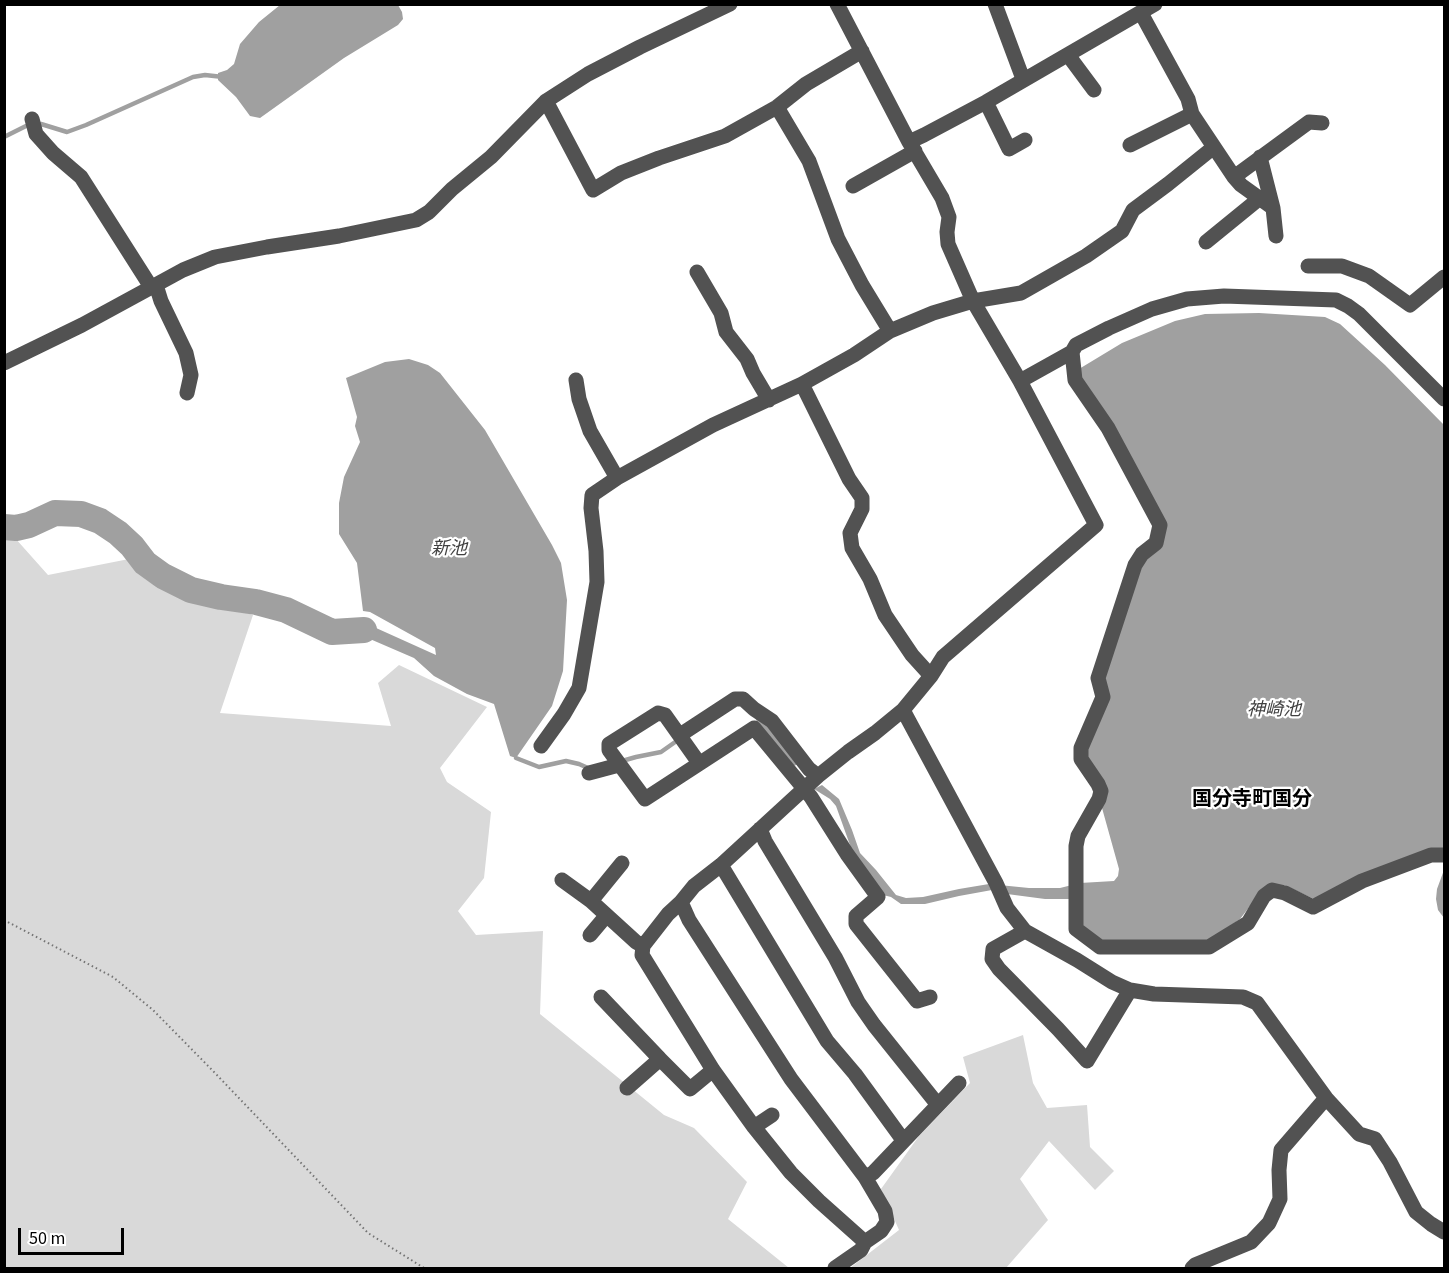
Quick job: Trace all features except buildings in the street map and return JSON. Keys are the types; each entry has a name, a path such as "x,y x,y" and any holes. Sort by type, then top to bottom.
{"street":[{"path":"4,363 82,325 183,270 215,257 416,220 429,212 452,189 491,157 546,101 640,47 730,4"},
{"path":"837,4 912,147 942,198 949,217 948,244 973,301 1020,381 1096,525 943,657 931,676 903,710 812,782 721,865 694,886 643,946 642,955 713,1070 754,1127 791,1173 865,1242"},
{"path":"995,4 1023,79"},
{"path":"854,186 912,147 924,135 986,102 1155,4"},
{"path":"1141,13 1188,99 1192,114 1234,177 1241,185 1273,208"},
{"path":"546,101 593,190 621,173 725,136 777,106 806,84 862,51"},
{"path":"1068,55 1094,90"},
{"path":"986,102 1010,149 1025,140"},
{"path":"777,106 809,161 838,239 890,331"},
{"path":"1130,145 1192,114"},
{"path":"32,119 36,134 53,153 81,177 154,286 186,353 191,375 187,393"},
{"path":"1234,177 1309,122 1322,123"},
{"path":"541,747 579,688 597,582 592,495 617,478 713,425 802,384 854,355 890,331 933,313 973,301 1021,294 1086,256 1122,231 1133,210 1214,147"},
{"path":"1260,157 1273,208 1276,236"},
{"path":"1206,243 1260,198"},
{"path":"1308,266 1342,266 1360,272 1410,305 1444,277"},
{"path":"697,272 721,313 726,332 747,359 769,400"},
{"path":"1020,381 1072,352 1076,345 1109,328 1152,309 1187,299 1224,297 1336,300 1359,314 1444,399"},
{"path":"1072,352 1075,380 1108,428 1160,525 1156,543 1142,554 1135,565 1098,678 1102,697 1081,748 1081,759 1101,791 1099,799 1078,836 1076,846 1076,929 1100,947 1209,948 1248,923 1264,896 1272,890 1285,893 1312,907 1362,881 1431,855 1444,855"},
{"path":"576,380 579,399 590,431 617,478"},
{"path":"802,384 849,479 862,498 862,509 850,533 852,548 870,579 885,615 912,655 931,676"},
{"path":"681,735 735,699 743,699 772,721 809,769 812,782 811,797 847,854 878,897 856,916 856,924 917,1001 930,997"},
{"path":"903,710 1007,908 1025,931 1112,982 1130,990 1154,994 1243,997 1257,1003 1326,1098 1359,1134 1375,1139 1390,1162 1416,1212 1444,1232"},
{"path":"699,763 665,715 658,713 609,744 609,750 645,799 754,728 812,782"},
{"path":"589,773 619,765"},
{"path":"760,829 835,957 858,1002 938,1105"},
{"path":"591,902 622,863"},
{"path":"721,865 827,1041 855,1074 903,1140"},
{"path":"562,880 643,946"},
{"path":"681,902 689,920 791,1079 865,1178 885,1211 887,1222 881,1231 865,1242 861,1250 835,1269"},
{"path":"590,935 606,916"},
{"path":"1025,931 993,950 992,959 1087,1061 1130,990"},
{"path":"601,997 690,1089 713,1070"},
{"path":"627,1088 660,1059"},
{"path":"865,1178 873,1173 959,1083"},
{"path":"1192,1269 1195,1265 1251,1242 1269,1223 1280,1199 1281,1150 1326,1098"},
{"path":"754,1127 772,1115"}],"path":[{"path":"4,920 113,977 153,1010 368,1233 424,1269"}],"shaded area":[{"path":"4,538 15,538 48,575 129,559 157,584 253,615 220,713 391,726 378,683 399,665 487,707 440,768 447,782 491,812 484,878 458,911 476,935 543,931 540,1014 664,1115 694,1128 747,1182 728,1219 789,1268 5,1268"},
{"path":"1023,1035 1033,1083 1047,1108 1087,1105 1090,1147 1114,1171 1095,1190 1049,1141 1020,1179 1048,1220 1006,1268 850,1268 899,1230 881,1189 919,1136 970,1083 963,1057"}],"water":[{"path":"280,5 398,5 403,19 398,25 344,58 260,118 250,116 236,97 218,80 218,73 234,64 240,44 259,22"},
{"name":"神崎池","path":"1259,313 1325,317 1340,324 1385,365 1444,425 1444,851 1314,899 1284,885 1271,885 1240,919 1210,940 1104,945 1081,927 1079,899 1045,899 992,890 925,904 901,904 883,895 855,859 836,806 830,799 814,789 822,785 839,799 860,853 896,895 906,898 923,897 989,884 1060,888 1080,883 1114,881 1118,876 1119,869 1086,758 1102,680 1139,567 1163,540 1084,386 1079,369 1122,343 1175,321 1205,314"},
{"name":"新池","path":"409,359 428,365 440,373 485,430 561,563 567,600 563,671 552,706 516,758 510,756 494,704 467,694 434,676 414,658 363,636 365,623 436,655 435,648 370,612 363,611 357,563 339,534 339,503 344,477 360,442 355,426 357,417 346,378 385,362"},
{"path":"1444,870 1444,918 1438,910 1436,899"}],"waterway":[{"path":"41,124 67,132 193,77 205,75 223,77"},
{"path":"4,137 26,126"},
{"path":"4,527 16,528 29,525 55,513 81,514 100,521 118,533 145,563 163,576 191,590 286,610 332,632 364,630"},
{"path":"758,719 795,763"},
{"path":"622,761 661,752 678,740"},
{"path":"516,758 539,767 566,761 588,768"}],"district":[{"name":"国分寺町国分","path":"1252,801"}]}
